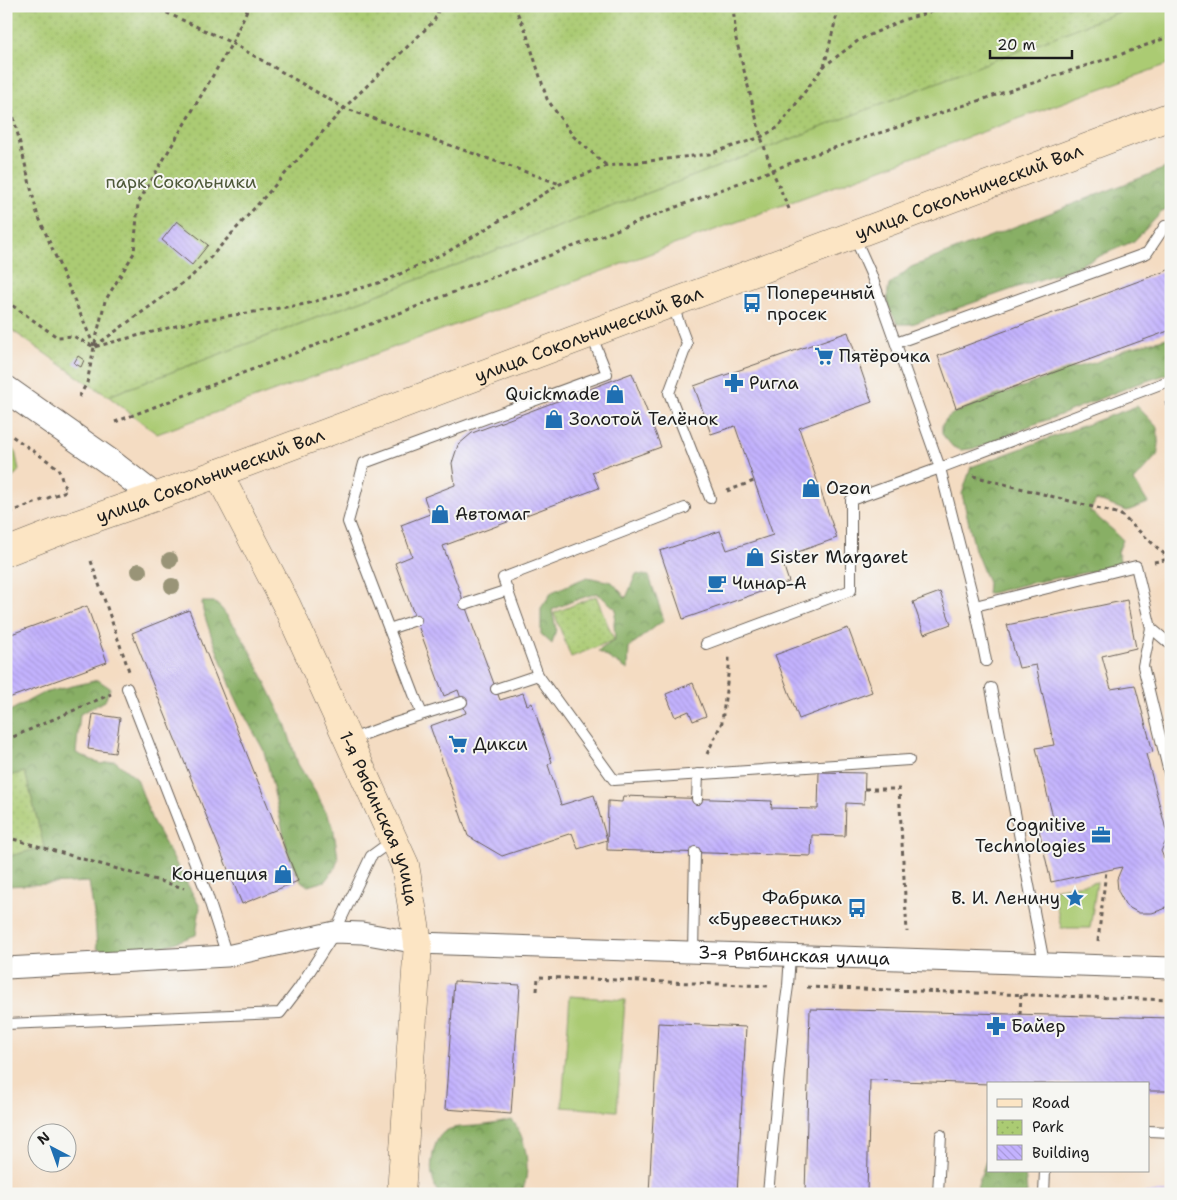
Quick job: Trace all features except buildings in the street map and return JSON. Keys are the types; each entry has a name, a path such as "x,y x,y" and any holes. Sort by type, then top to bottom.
{"main road":[{"name":"улица Сокольнический Вал","path":"6,552 1171,116"},
{"name":"1-я Рыбинская улица","path":"218,473 287,606 394,839 404,865 418,943 401,1194"}],"street":[{"path":"6,389 155,496"},
{"name":"3-я Рыбинская улица","path":"6,968 227,956 335,932 362,933 418,943 1171,968"}],"lane":[{"path":"896,343 1147,253 1165,226 1171,224"},
{"path":"854,235 871,274 940,468 976,606 986,661"},
{"path":"671,303 687,344 669,394 710,498"},
{"path":"422,714 348,522 364,463 607,374 591,333"},
{"path":"706,644 850,590 851,500 1167,382"},
{"path":"685,508 503,578 538,675 614,780 909,760"},
{"path":"976,606 1136,566 1151,628 1143,666 1171,781"},
{"path":"465,604 508,590"},
{"path":"389,629 416,620"},
{"path":"1151,628 1171,645"},
{"path":"496,689 538,675"},
{"path":"127,688 207,894 227,956"},
{"path":"991,688 1044,963"},
{"path":"348,740 462,702"},
{"path":"697,798 698,774"},
{"path":"6,1024 280,1013 299,988 335,932 371,856 394,839"},
{"path":"693,952 696,852"},
{"path":"768,1194 790,955"},
{"path":"1150,1132 1171,1132"},
{"path":"938,1194 940,1135"},
{"path":"1044,1194 1046,1172"}],"path":[{"path":"152,6 232,43 344,108 560,184"},
{"path":"79,397 88,383 105,301 134,253 138,203 232,43 248,6"},
{"path":"94,347 192,277 344,108 434,21 440,6"},
{"path":"514,6 525,29 547,99 573,136 607,166"},
{"path":"733,6 736,39 761,137 772,170 790,209"},
{"path":"824,67 839,6"},
{"path":"6,301 57,337 73,336 94,347 195,321 306,304 385,281 449,251 560,184 607,166 709,154 761,137 779,127 824,67 859,40 903,20 950,6"},
{"path":"115,422 812,155 1171,36"},
{"path":"6,86 37,213 94,347"},
{"path":"1167,382 1171,432"},
{"path":"6,432 58,468 66,491 6,514"},
{"path":"940,468 1120,514 1171,560"},
{"path":"6,740 127,688 129,671 91,561"},
{"path":"698,774 722,722 728,667 729,636"},
{"path":"865,789 900,790 907,932"},
{"path":"6,837 207,894"},
{"path":"1098,941 1106,871"},
{"path":"537,992 538,977 1171,1000"},
{"path":"1020,1014 1021,994"}],"green space":[{"name":"парк Сокольники","path":"6,6 1134,6 765,149 108,396 6,326"},
{"path":"1134,6 1171,6 1171,63 157,434 108,396 765,149"},
{"path":"1171,166 1171,208 1162,212 1134,241 1070,269 912,324 898,324 892,314 887,301 889,285 911,267"},
{"path":"1171,337 1171,373 1134,385 978,448 961,450 953,447 942,434 942,425 954,413 1068,369 1094,363 1129,348"},
{"path":"1137,406 1157,427 1159,453 1134,481 1148,503 1127,511 1096,500 1090,511 1123,540 1118,552 1121,564 1110,568 1026,584 987,594 988,583 975,550 962,494 971,467"},
{"path":"6,445 15,451 19,470 6,486"},
{"path":"636,574 649,576 664,620 629,647 628,670 598,651 615,640 614,623 616,609 597,593 552,610 556,629 552,644 541,634 541,608 552,592 587,577 612,582 626,598"},
{"path":"596,596 614,640 571,657 554,613"},
{"path":"202,602 214,602 221,608 237,629 250,651 285,723 298,764 333,826 338,859 335,868 325,881 308,886 301,881 293,866 287,849 263,749 234,694 211,635"},
{"path":"98,680 110,688 105,701 80,714 76,753 101,764 115,761 137,779 152,820 200,907 196,935 154,950 110,954 97,948 89,882 6,886 6,857 44,847 25,772 6,777 6,713 43,693"},
{"path":"25,772 44,847 6,857 6,777"},
{"path":"1097,882 1090,928 1061,928 1053,889"},
{"path":"570,996 625,1000 617,1111 562,1107"},
{"path":"512,1120 521,1136 526,1156 526,1176 521,1194 439,1194 432,1178 431,1164 434,1147 443,1133 449,1129 488,1125"},
{"path":"986,1161 987,1172 1025,1172 1027,1194 976,1194"}],"place":[{"name":"Поперечный просек","path":"752,303"},
{"name":"Пятёрочка","path":"824,356"},
{"name":"Ригла","path":"734,383"},
{"name":"Quickmade","path":"615,394"},
{"name":"Золотой Телёнок","path":"554,419"},
{"name":"Ozon","path":"811,488"},
{"name":"Автомаг","path":"440,514"},
{"name":"Sister Margaret","path":"755,557"},
{"name":"Чинар-А","path":"717,583"},
{"name":"Дикси","path":"458,744"},
{"name":"Cognitive Technologies","path":"1101,835"},
{"name":"Концепция","path":"283,874"},
{"name":"В. И. Ленину","path":"1075,898"},
{"name":"Фабрика «Буревестник»","path":"857,908"},
{"name":"Байер","path":"996,1026"}]}
